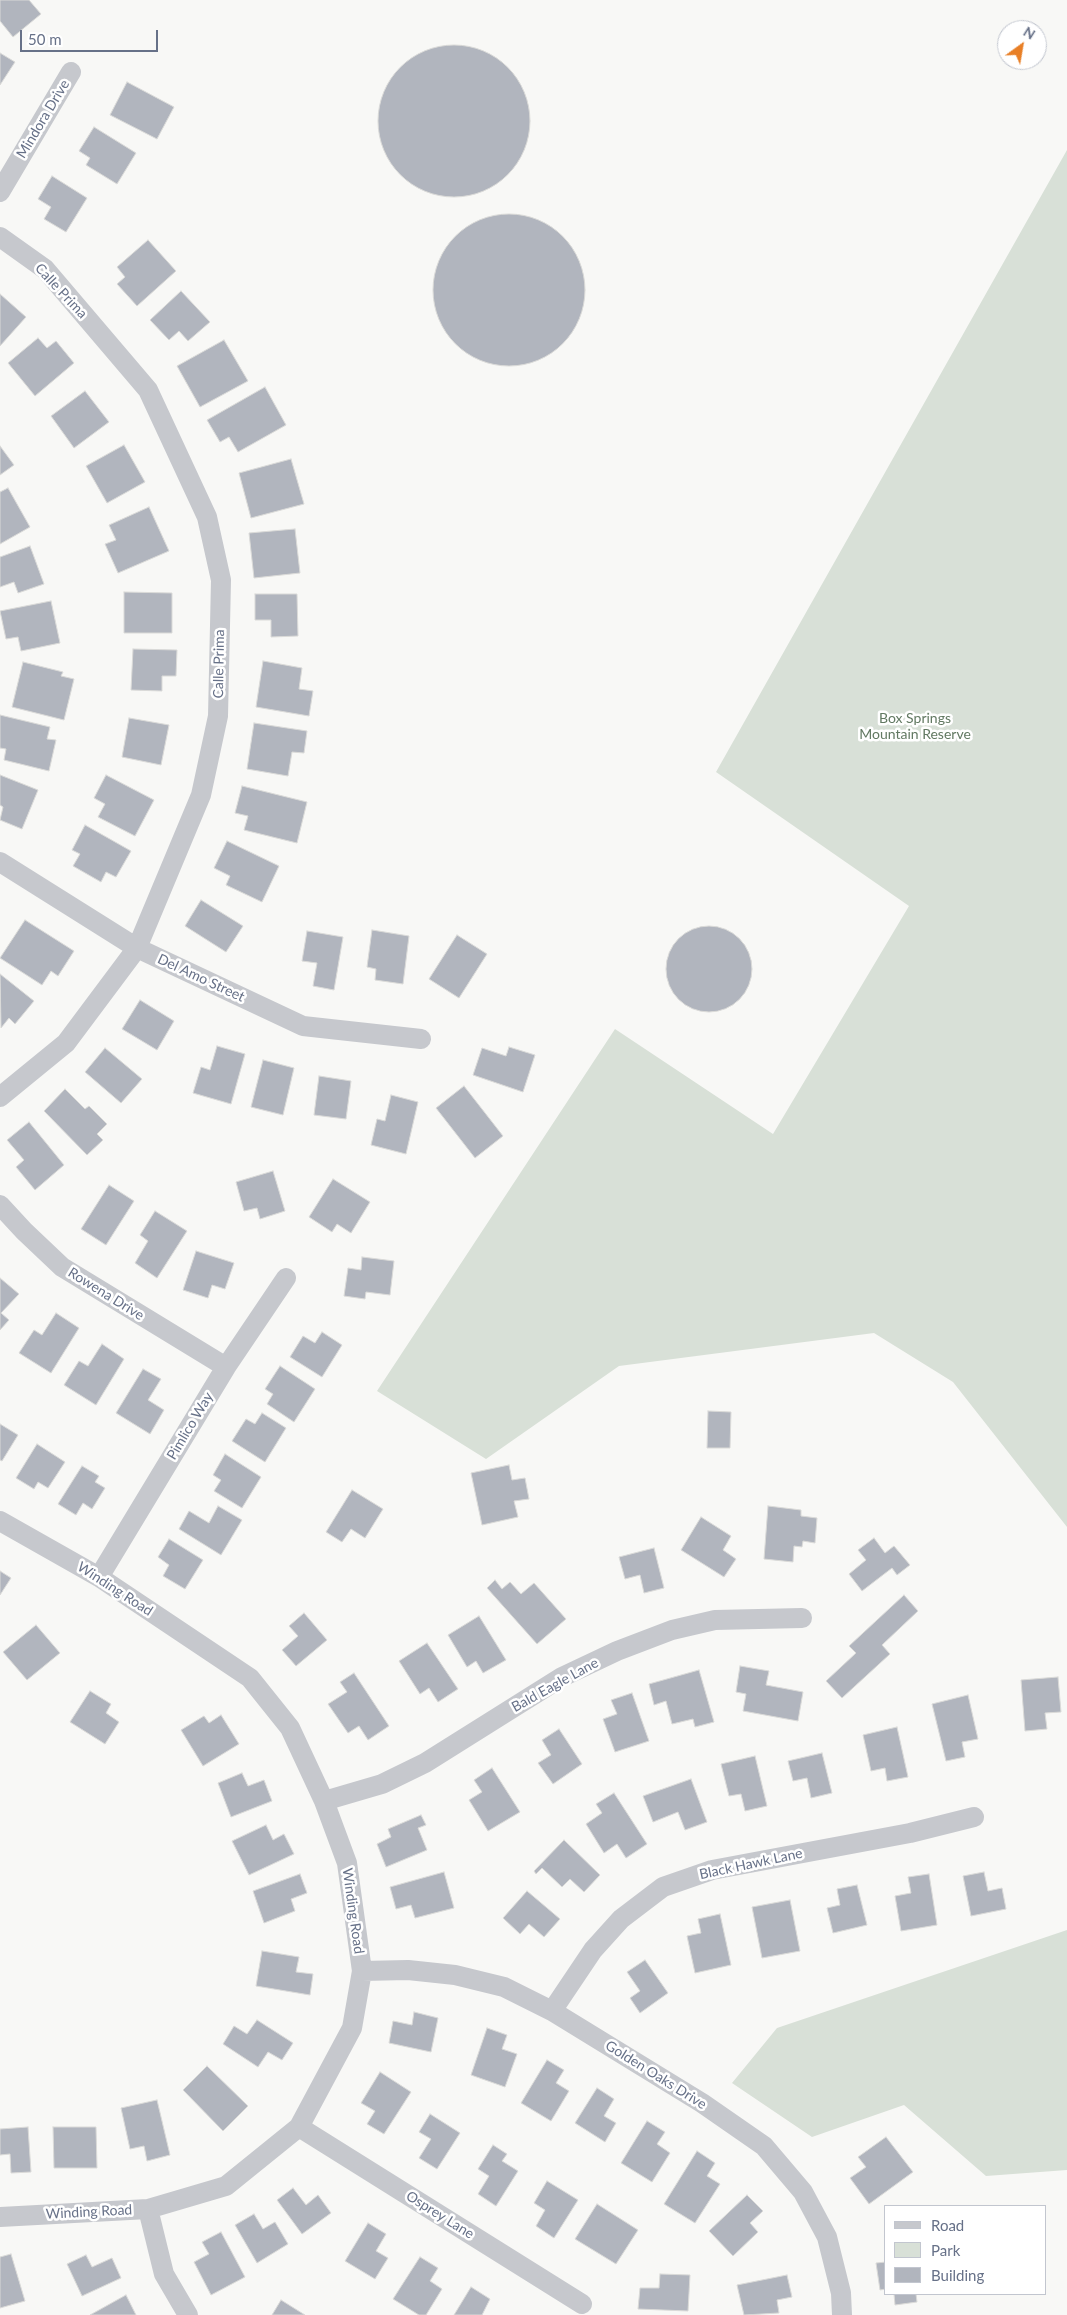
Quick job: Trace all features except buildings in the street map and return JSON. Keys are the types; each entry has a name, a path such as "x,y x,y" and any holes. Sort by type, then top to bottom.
{"street":[{"name":"Mindora Drive","path":"0,192 71,72"},
{"name":"Calle Prima","path":"0,237 44,269 148,390 207,517 221,580 218,716 201,795 136,948 66,1043 0,1097"},
{"name":"Del Amo Street","path":"0,862 136,948 303,1026 421,1039"},
{"name":"Rowena Drive","path":"0,1205 62,1267 226,1367"},
{"name":"Pimlico Way","path":"99,1577 226,1367 286,1278"},
{"name":"Winding Road","path":"0,1521 99,1577 250,1678 290,1728 324,1801 347,1863 362,1971 352,2028 299,2127 226,2186 148,2210 0,2217"},
{"name":"Bald Eagle Lane","path":"324,1801 382,1784 416,1767 562,1677 617,1651 672,1630 715,1620 802,1618"},
{"name":"Black Hawk Lane","path":"552,2011 593,1950 621,1919 663,1888 712,1870 910,1833 974,1817"},
{"name":"Golden Oaks Drive","path":"362,1971 408,1970 455,1974 504,1987 552,2011 702,2103 764,2146 803,2192 827,2238 841,2293 842,2315"},
{"name":"Osprey Lane","path":"299,2127 582,2304"},
{"path":"148,2210 164,2274 188,2315"}],"green space":[{"name":"Box Springs Mountain Reserve","path":"1067,150 1067,1527 953,1382 874,1333 619,1366 486,1459 377,1391 615,1029 773,1134 909,906 716,772"},
{"path":"1067,1930 1067,2170 986,2176 904,2105 812,2137 732,2083 777,2028"}]}
